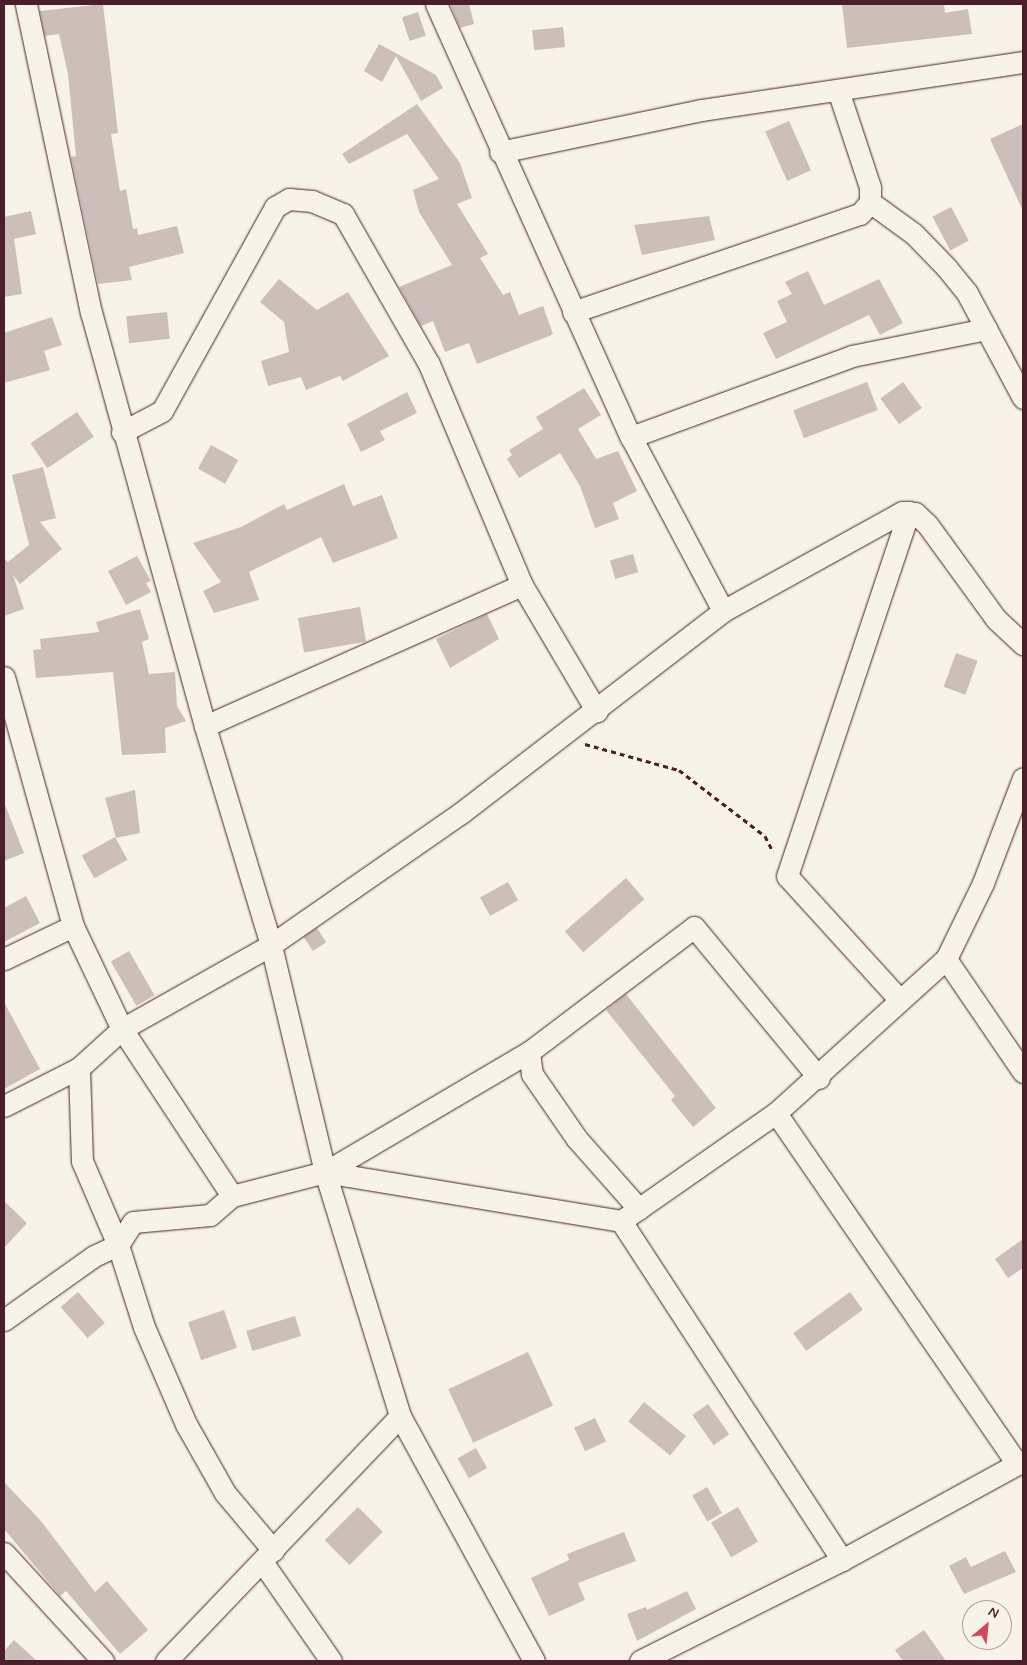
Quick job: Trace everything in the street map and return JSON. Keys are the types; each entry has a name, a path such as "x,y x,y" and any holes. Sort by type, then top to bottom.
{"street":[{"path":"26,4 61,177 122,432 205,726 271,945 325,1172 400,1416 534,1661"},
{"path":"436,4 500,152 631,437 723,611"},
{"path":"500,152 592,130 1023,62"},
{"path":"573,312 860,214 870,202 870,187 838,90"},
{"path":"122,432 162,411 275,207 289,199 312,201 343,214 429,364 522,585 597,712"},
{"path":"870,202 914,234 946,267 986,328 1023,398"},
{"path":"631,437 852,356 986,328"},
{"path":"4,1106 79,1068 122,1029 271,945 597,712 723,611 908,512"},
{"path":"908,512 927,524 996,619 1023,644"},
{"path":"900,999 787,876 908,512"},
{"path":"205,726 522,585"},
{"path":"4,677 73,926 122,1029 232,1196"},
{"path":"325,1172 621,1221 776,1113 819,1078 900,999 946,959 983,882 1023,780"},
{"path":"4,959 73,926"},
{"path":"4,1320 94,1256 118,1245 133,1222 210,1216 232,1196 325,1172 529,1052 694,927 819,1078"},
{"path":"946,959 1023,1072"},
{"path":"529,1052 532,1074 577,1139 639,1208"},
{"path":"79,1068 82,1161 118,1245 144,1327 186,1424 225,1492 268,1556 331,1661"},
{"path":"648,1660 842,1560 1020,1462 776,1113"},
{"path":"621,1221 842,1560"},
{"path":"166,1661 400,1416"},
{"path":"4,1553 103,1661"}],"path":[{"path":"563,736 679,770 765,836 787,876"}],"building":[{"path":"103,4 118,133 111,134 120,191 126,189 133,229 137,228 138,235 177,226 184,253 129,267 132,280 98,284 71,157 76,156 68,74 59,34 45,36 40,11"},
{"path":"450,4 469,4 474,24 460,28"},
{"path":"842,4 944,4 945,13 968,9 972,34 847,48"},
{"path":"418,12 426,36 410,41 402,17"},
{"path":"563,27 565,47 534,50 532,30"},
{"path":"379,44 436,75 443,88 421,101 396,56 382,82 364,71"},
{"path":"417,104 460,163 472,198 457,204 488,254 480,258 503,295 510,292 519,315 543,306 553,334 477,364 469,343 445,352 433,321 421,326 399,287 452,265 419,212 413,190 439,179 407,134 349,164 342,154"},
{"path":"789,121 811,170 787,181 765,132"},
{"path":"1023,124 1023,211 990,139"},
{"path":"951,207 969,241 950,250 932,217"},
{"path":"31,211 36,234 14,239 22,294 4,297 4,217"},
{"path":"709,216 715,240 642,255 634,225"},
{"path":"808,271 824,305 879,279 903,323 880,335 869,315 776,359 763,333 787,322 777,301 792,294 785,282"},
{"path":"279,279 317,310 348,292 389,356 343,381 340,376 306,390 301,377 268,386 261,361 289,352 284,322 260,302"},
{"path":"167,312 170,339 129,343 126,316"},
{"path":"52,317 62,345 44,351 50,370 4,383 4,333"},
{"path":"867,382 878,410 804,438 793,410"},
{"path":"903,382 922,408 899,424 880,398"},
{"path":"584,388 601,415 578,429 596,459 618,451 637,491 613,503 619,519 595,528 580,486 560,453 519,478 507,459 512,455 509,450 543,429 536,417"},
{"path":"407,392 417,413 380,431 385,440 361,452 347,424"},
{"path":"77,412 94,437 47,468 31,443"},
{"path":"211,445 238,460 225,484 198,469"},
{"path":"43,467 56,518 40,522 62,549 20,584 13,575 24,609 4,616 4,558 8,562 29,545 12,475"},
{"path":"344,484 353,506 382,495 398,538 333,563 321,537 249,572 259,600 214,613 203,591 221,582 193,543 241,527 284,504 287,510"},
{"path":"633,554 638,572 615,579 610,561"},
{"path":"137,556 151,581 146,583 151,592 126,605 108,571"},
{"path":"360,607 366,641 304,652 298,618"},
{"path":"140,609 149,639 142,642 149,674 175,672 177,706 186,721 165,728 166,753 122,755 113,672 36,678 33,650 41,649 40,639 99,632 96,622"},
{"path":"487,614 499,639 450,668 436,639"},
{"path":"956,653 978,661 965,695 944,687"},
{"path":"135,790 140,833 116,838 105,798"},
{"path":"4,806 24,853 4,861"},
{"path":"115,837 128,860 94,878 82,855"},
{"path":"626,878 644,899 583,952 565,931"},
{"path":"508,882 518,900 490,916 480,898"},
{"path":"26,896 40,923 4,942 4,908"},
{"path":"317,928 326,942 313,951 304,937"},
{"path":"129,951 154,995 136,1006 111,962"},
{"path":"626,994 716,1108 693,1127 671,1100 675,1096 606,1010"},
{"path":"4,1002 40,1069 4,1089"},
{"path":"4,1201 27,1223 4,1248"},
{"path":"1023,1239 1023,1268 1008,1278 995,1259"},
{"path":"78,1292 105,1323 88,1338 61,1307"},
{"path":"850,1292 863,1310 806,1351 793,1333"},
{"path":"224,1310 237,1348 201,1360 188,1322"},
{"path":"295,1316 301,1336 252,1351 246,1331"},
{"path":"528,1352 553,1405 473,1443 448,1389"},
{"path":"644,1402 686,1436 670,1455 628,1421"},
{"path":"708,1404 729,1434 714,1445 692,1415"},
{"path":"595,1418 606,1442 585,1451 574,1428"},
{"path":"476,1448 487,1468 469,1478 458,1458"},
{"path":"4,1482 41,1521 95,1592 107,1581 148,1630 120,1654 66,1591 60,1596 4,1529"},
{"path":"707,1487 722,1513 707,1521 692,1496"},
{"path":"358,1507 383,1532 350,1565 325,1540"},
{"path":"738,1507 758,1542 731,1557 711,1523"},
{"path":"624,1532 636,1561 578,1583 585,1600 549,1616 531,1578 569,1560 567,1554"},
{"path":"1005,1551 1016,1572 964,1594 949,1566 966,1557 971,1567"},
{"path":"687,1591 696,1609 637,1641 627,1614 646,1607 647,1610"},
{"path":"924,1630 946,1661 903,1661 895,1650"},
{"path":"14,1640 37,1661 4,1661 4,1651"}]}
